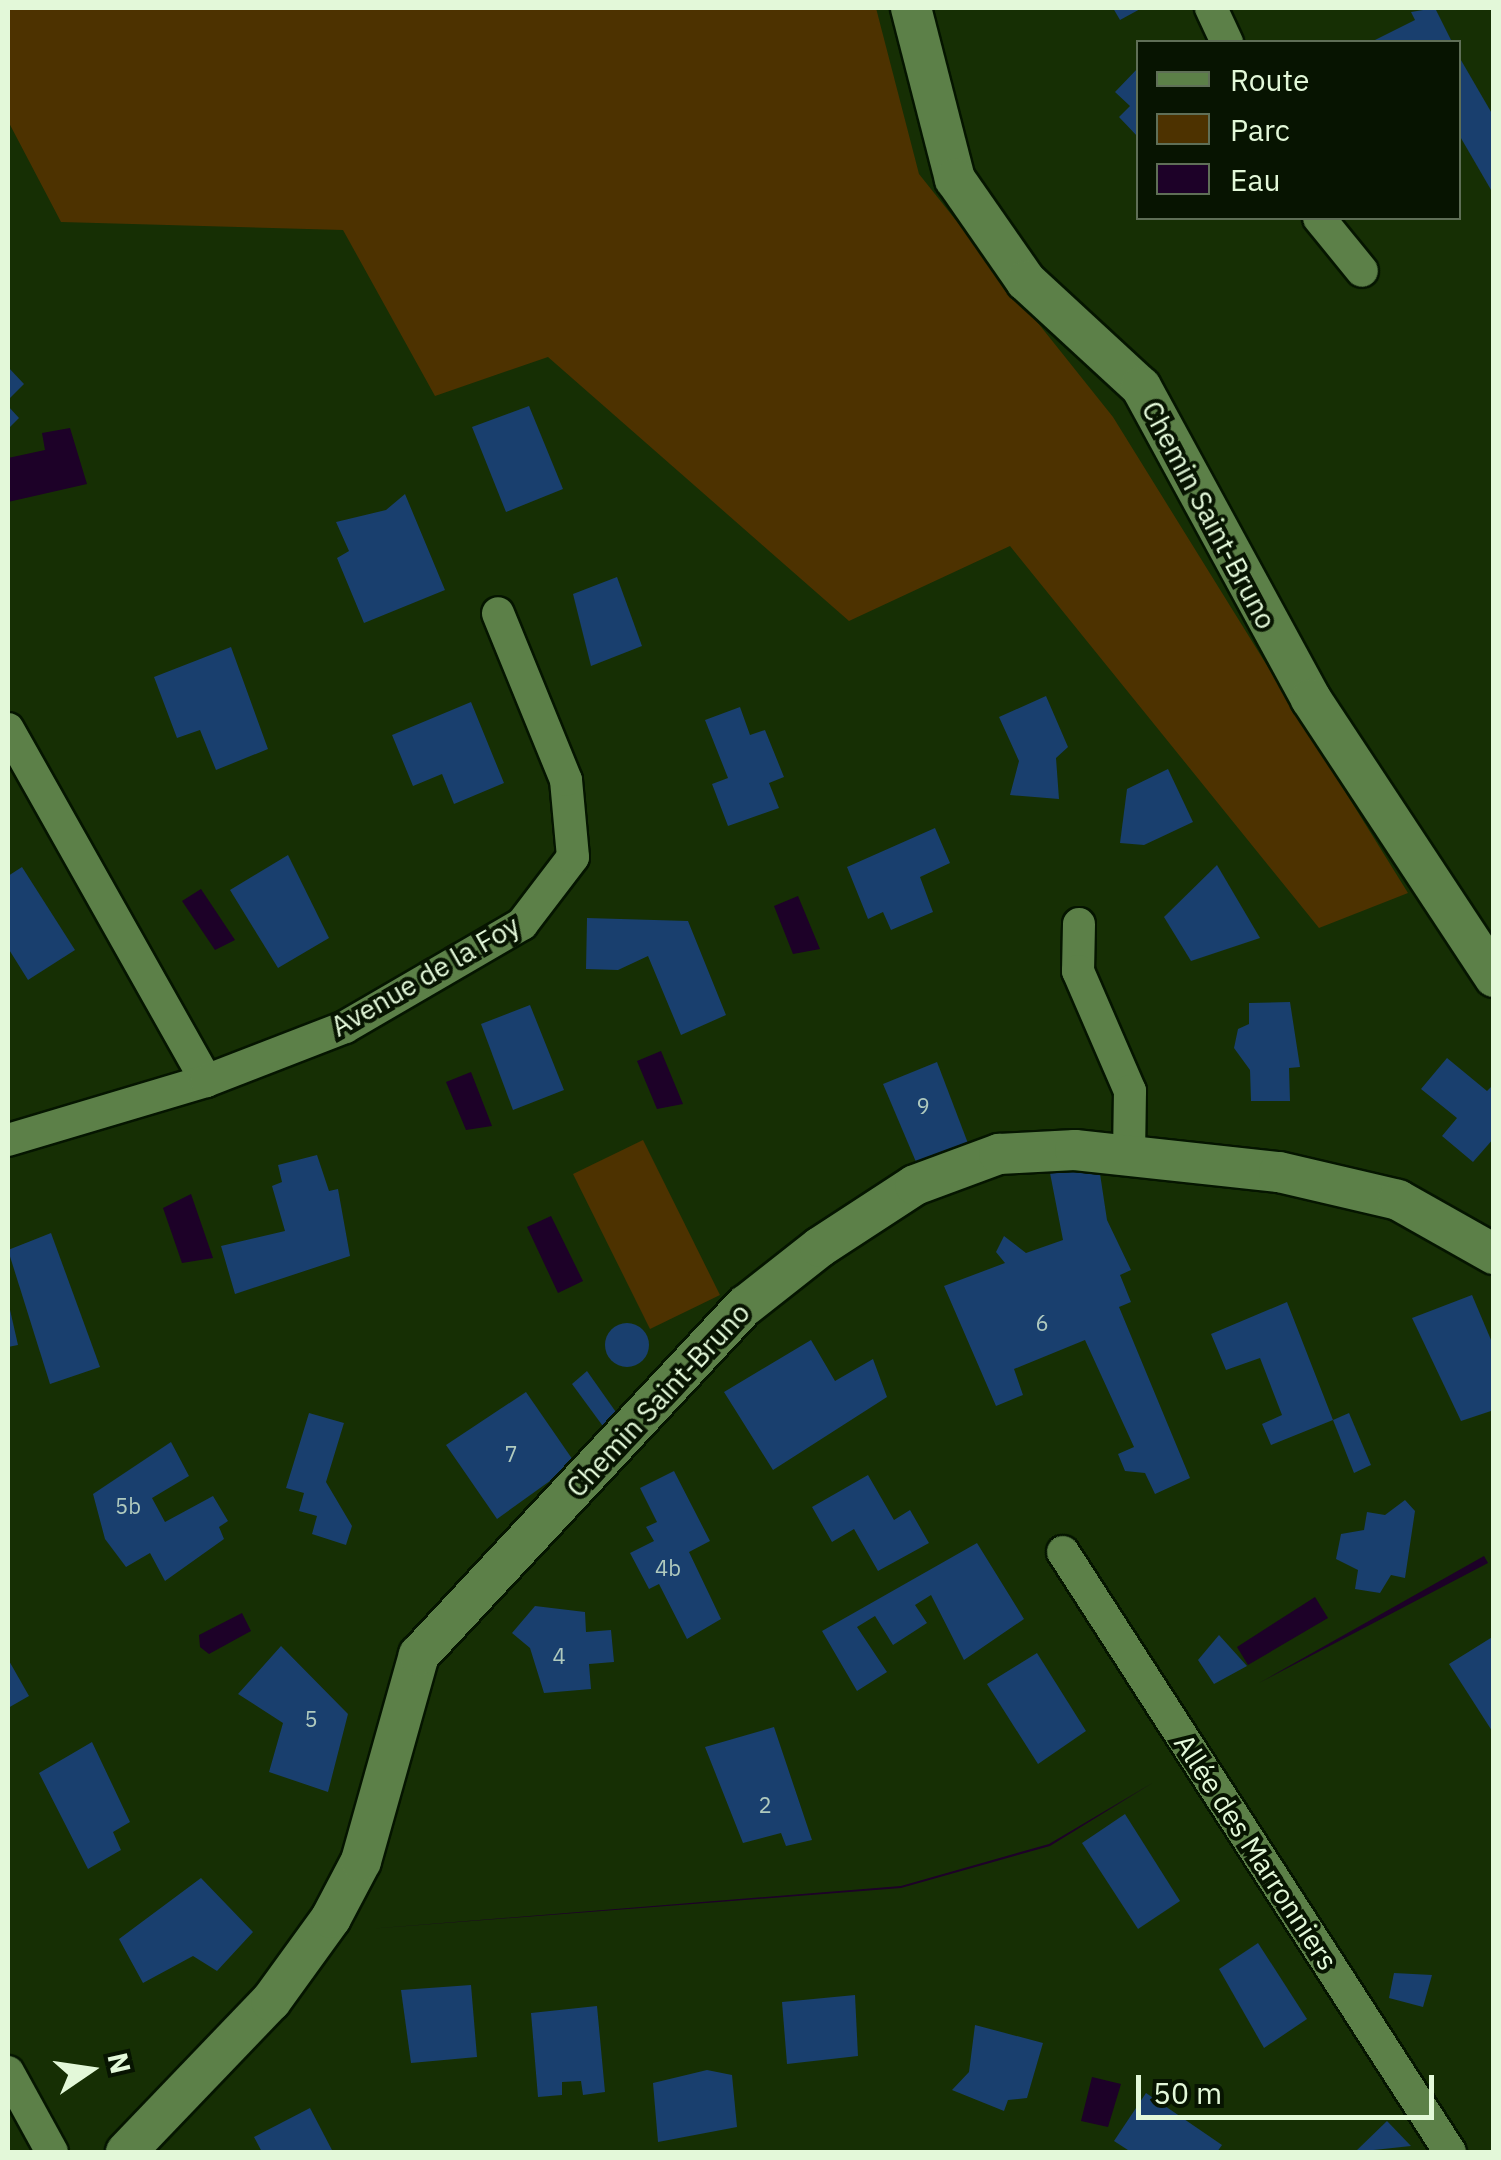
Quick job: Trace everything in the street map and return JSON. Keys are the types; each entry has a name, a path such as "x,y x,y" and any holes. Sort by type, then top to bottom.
{"street":[{"name":"Chemin Saint-Bruno","path":"911,8 955,180 1026,281 1141,387 1301,683 1494,977"},
{"path":"1211,8 1226,40"},
{"path":"1321,220 1362,271"},
{"name":"Avenue de la Foy","path":"8,1140 206,1082 345,1027 522,924 573,857 566,780 498,614"},
{"path":"8,729 206,1082"},
{"path":"1078,924 1078,971 1130,1091 1129,1154"},
{"name":"Chemin Saint-Bruno","path":"126,2152 271,2001 331,1918 361,1861 420,1656 745,1306 915,1185 999,1154 1129,1154 1278,1172 1398,1200 1494,1254"},
{"name":"Allée des Marronniers","path":"1063,1552 1450,2152"},
{"path":"8,2072 52,2152"}],"green space":[{"path":"8,8 876,8 919,174 1113,417 1408,893 1319,928 1010,546 849,621 548,357 435,396 343,230 61,222 8,121"},
{"path":"643,1140 720,1295 650,1329 573,1174"}],"water":[{"path":"70,428 87,484 8,502 8,458 45,450 42,433"},
{"path":"201,889 235,940 215,950 182,901"},
{"path":"798,896 820,949 793,954 774,906"},
{"path":"661,1051 683,1104 657,1109 637,1061"},
{"path":"471,1072 492,1126 466,1130 446,1082"},
{"path":"191,1194 213,1258 182,1263 163,1208"},
{"path":"551,1216 583,1281 558,1293 527,1227"},
{"path":"1484,1556 1488,1563 1259,1683"},
{"path":"1315,1597 1328,1618 1248,1665 1237,1647"},
{"path":"242,1613 251,1631 209,1654 200,1647 199,1635"},
{"path":"1154,1782 1050,1846 901,1888 368,1929 901,1886 1049,1844"},
{"path":"1092,2077 1121,2084 1108,2127 1081,2121"}],"building":[{"path":"1113,8 1142,8 1120,20"},
{"path":"1435,8 1451,40 1375,40 1415,20 1411,12"},
{"path":"1461,60 1494,117 1494,195 1461,138"},
{"path":"1136,70 1136,135 1119,117 1130,106 1115,92"},
{"path":"8,367 24,384 8,400"},
{"path":"8,406 19,418 8,429"},
{"path":"529,406 563,489 506,512 472,427"},
{"path":"405,494 445,590 364,623 337,558 349,551 336,522 386,510"},
{"path":"617,577 642,646 591,666 573,594"},
{"path":"231,647 268,749 216,770 200,730 177,738 154,677"},
{"path":"1046,696 1068,747 1056,758 1059,799 1010,795 1019,761 999,717"},
{"path":"471,702 504,783 454,804 442,774 413,786 392,735"},
{"path":"740,707 750,735 765,730 784,777 769,783 779,808 728,826 712,784 728,778 705,720"},
{"path":"1168,769 1193,822 1144,845 1120,843 1127,789"},
{"path":"935,828 950,863 920,877 933,912 891,930 883,912 868,919 847,867"},
{"path":"288,855 329,938 278,968 230,890"},
{"path":"1217,865 1260,938 1191,961 1164,917"},
{"path":"22,867 75,950 28,980 8,948 8,876"},
{"path":"587,918 688,921 726,1015 681,1035 648,956 618,970 586,969"},
{"path":"1290,1002 1300,1067 1289,1068 1290,1101 1251,1101 1250,1070 1234,1048 1238,1029 1249,1024 1249,1003"},
{"path":"530,1005 564,1090 513,1110 481,1024"},
{"path":"1447,1058 1487,1091 1494,1084 1494,1138 1473,1162 1442,1136 1457,1118 1421,1089"},
{"path":"937,1062 969,1146 919,1169 883,1084"},
{"path":"317,1155 329,1191 338,1189 350,1256 235,1294 221,1246 285,1231 272,1186 282,1182 278,1165"},
{"path":"1099,1167 1107,1220 1131,1270 1120,1275 1131,1302 1119,1307 1190,1478 1155,1494 1145,1473 1125,1471 1118,1454 1134,1447 1085,1340 1014,1369 1023,1395 996,1406 944,1286 1005,1263 996,1252 1004,1236 1026,1253 1063,1240 1050,1173"},
{"path":"51,1233 100,1367 50,1384 8,1250"},
{"path":"1472,1295 1494,1347 1494,1410 1461,1421 1412,1318"},
{"path":"8,1301 18,1345 8,1347"},
{"path":"1287,1302 1333,1420 1271,1445 1262,1424 1282,1415 1260,1358 1226,1370 1211,1334"},
{"path":"627,1323 642,1330 649,1345 642,1360 627,1367 612,1360 605,1345 612,1330"},
{"path":"811,1340 835,1381 873,1359 887,1397 773,1470 724,1392"},
{"path":"587,1371 618,1415 605,1429 572,1384"},
{"path":"526,1392 575,1463 497,1519 446,1445"},
{"path":"309,1413 344,1423 326,1482 352,1526 346,1545 312,1534 317,1516 299,1511 304,1493 286,1488"},
{"path":"1349,1413 1371,1465 1354,1473 1333,1420"},
{"path":"171,1442 189,1476 152,1498 165,1522 213,1496 228,1521 219,1527 224,1539 165,1581 150,1553 126,1567 105,1539 93,1494"},
{"path":"674,1471 710,1541 689,1552 721,1619 687,1639 659,1584 649,1589 630,1553 654,1541 646,1527 657,1522 640,1488"},
{"path":"868,1475 894,1520 910,1510 929,1543 878,1571 854,1529 832,1542 812,1507"},
{"path":"1405,1500 1415,1511 1405,1578 1391,1575 1380,1593 1355,1589 1358,1570 1336,1559 1341,1534 1364,1530 1367,1512 1385,1515"},
{"path":"977,1543 1024,1619 964,1660 931,1595 915,1605 927,1623 893,1645 875,1616 857,1627 887,1672 857,1691 822,1631"},
{"path":"535,1606 585,1612 586,1632 611,1630 614,1662 589,1664 591,1689 544,1693 530,1648 512,1633"},
{"path":"1219,1635 1247,1666 1214,1684 1198,1660"},
{"path":"1494,1636 1494,1734 1449,1664"},
{"path":"281,1646 348,1714 328,1792 269,1772 283,1723 238,1694"},
{"path":"1037,1653 1086,1731 1038,1764 987,1684"},
{"path":"8,1659 29,1696 8,1708"},
{"path":"774,1727 812,1840 786,1846 781,1833 743,1843 705,1747"},
{"path":"92,1742 130,1822 113,1832 121,1850 88,1869 39,1773"},
{"path":"1125,1814 1180,1901 1138,1929 1082,1843"},
{"path":"201,1878 253,1932 217,1971 193,1956 143,1983 119,1939"},
{"path":"1258,1943 1307,2019 1264,2048 1219,1969"},
{"path":"1394,1973 1432,1975 1423,2007 1389,1998"},
{"path":"471,1985 477,2057 411,2063 401,1990"},
{"path":"855,1995 858,2056 787,2064 782,2002"},
{"path":"597,2006 605,2092 583,2095 581,2081 562,2082 562,2095 538,2097 531,2013"},
{"path":"975,2025 1043,2043 1027,2098 1008,2100 1004,2111 952,2090 969,2072"},
{"path":"707,2070 732,2075 737,2127 658,2142 653,2083"},
{"path":"1146,2093 1222,2145 1217,2152 1131,2152 1114,2141"},
{"path":"310,2108 333,2152 262,2152 254,2137"},
{"path":"1387,2121 1411,2146 1355,2152"}]}
